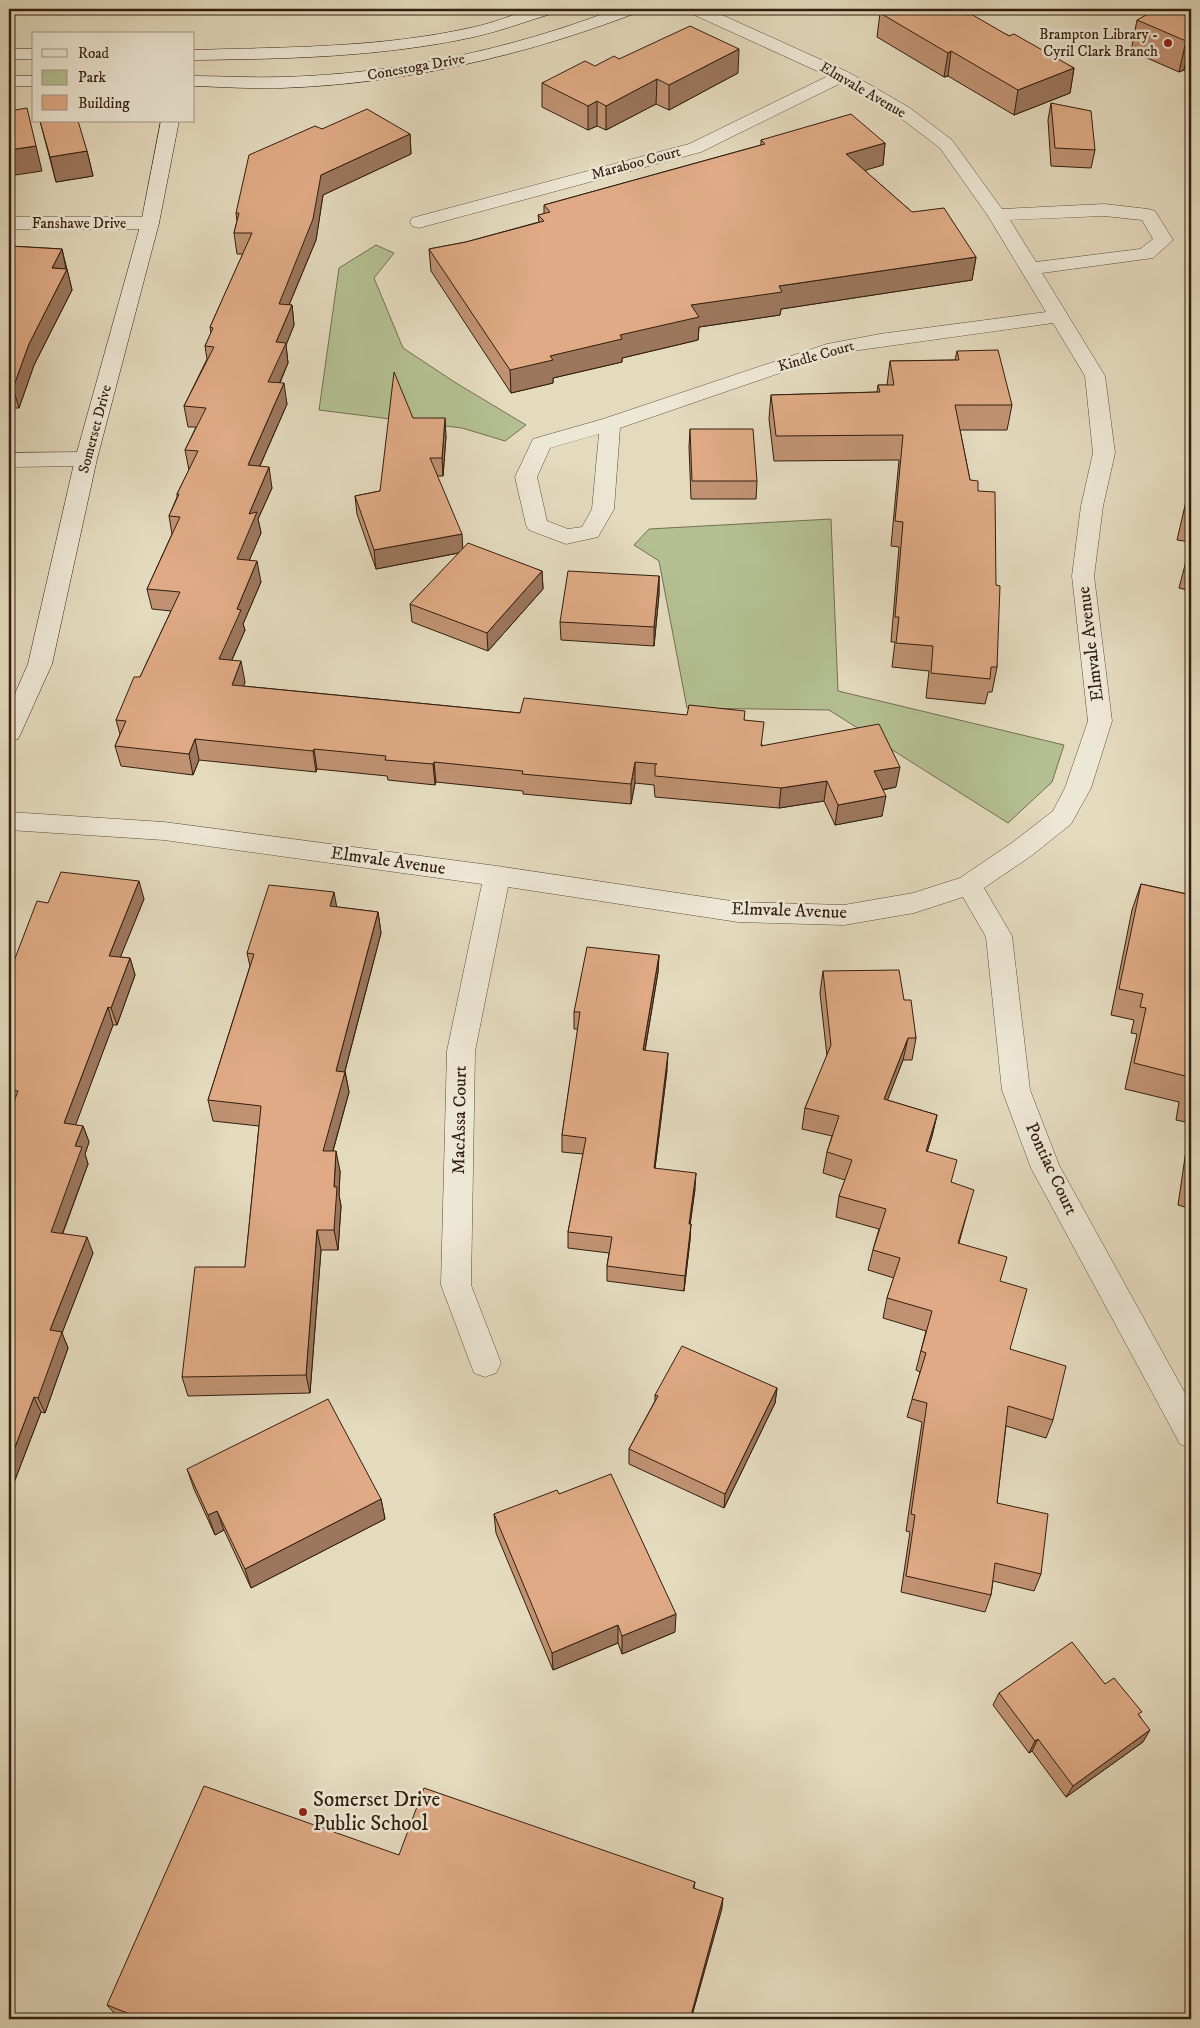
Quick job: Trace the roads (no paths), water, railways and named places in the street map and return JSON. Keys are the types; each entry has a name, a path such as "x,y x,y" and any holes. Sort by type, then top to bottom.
{"street":[{"name":"Conestoga Drive","path":"195,55 331,51 389,46 476,32 548,9"},
{"name":"Conestoga Drive","path":"195,81 292,82 410,70 534,43 601,21 630,9"},
{"name":"Elmvale Avenue","path":"9,821 164,831 497,876 738,912 844,915 914,903 969,885 1022,849 1062,817 1078,788 1100,721 1083,576 1092,506 1104,453 1095,376 996,215 946,144 904,112 842,76 696,9"},
{"path":"9,54 32,54"},
{"name":"Maraboo Court","path":"419,222 695,148 842,76"},
{"path":"9,81 32,81"},
{"name":"Somerset Drive","path":"9,733 40,664 86,459 150,223 170,122"},
{"path":"996,215 1104,210 1148,215 1163,240 1146,254 1030,269"},
{"name":"Fanshawe Drive","path":"9,223 150,223"},
{"name":"Kindle Court","path":"610,424 603,509 590,532 566,537 537,525 526,477 541,444 610,424 834,348 1058,316"},
{"path":"9,460 86,459"},
{"name":"MacAssa Court","path":"485,1363 456,1285 461,1051 497,876"},
{"name":"Pontiac Court","path":"969,885 999,936 1016,1090 1046,1168 1191,1434"}],"place":[{"name":"Brampton Library - Cyril Clark Branch","path":"1168,43"},
{"name":"Somerset Drive Public School","path":"303,1812"}]}
